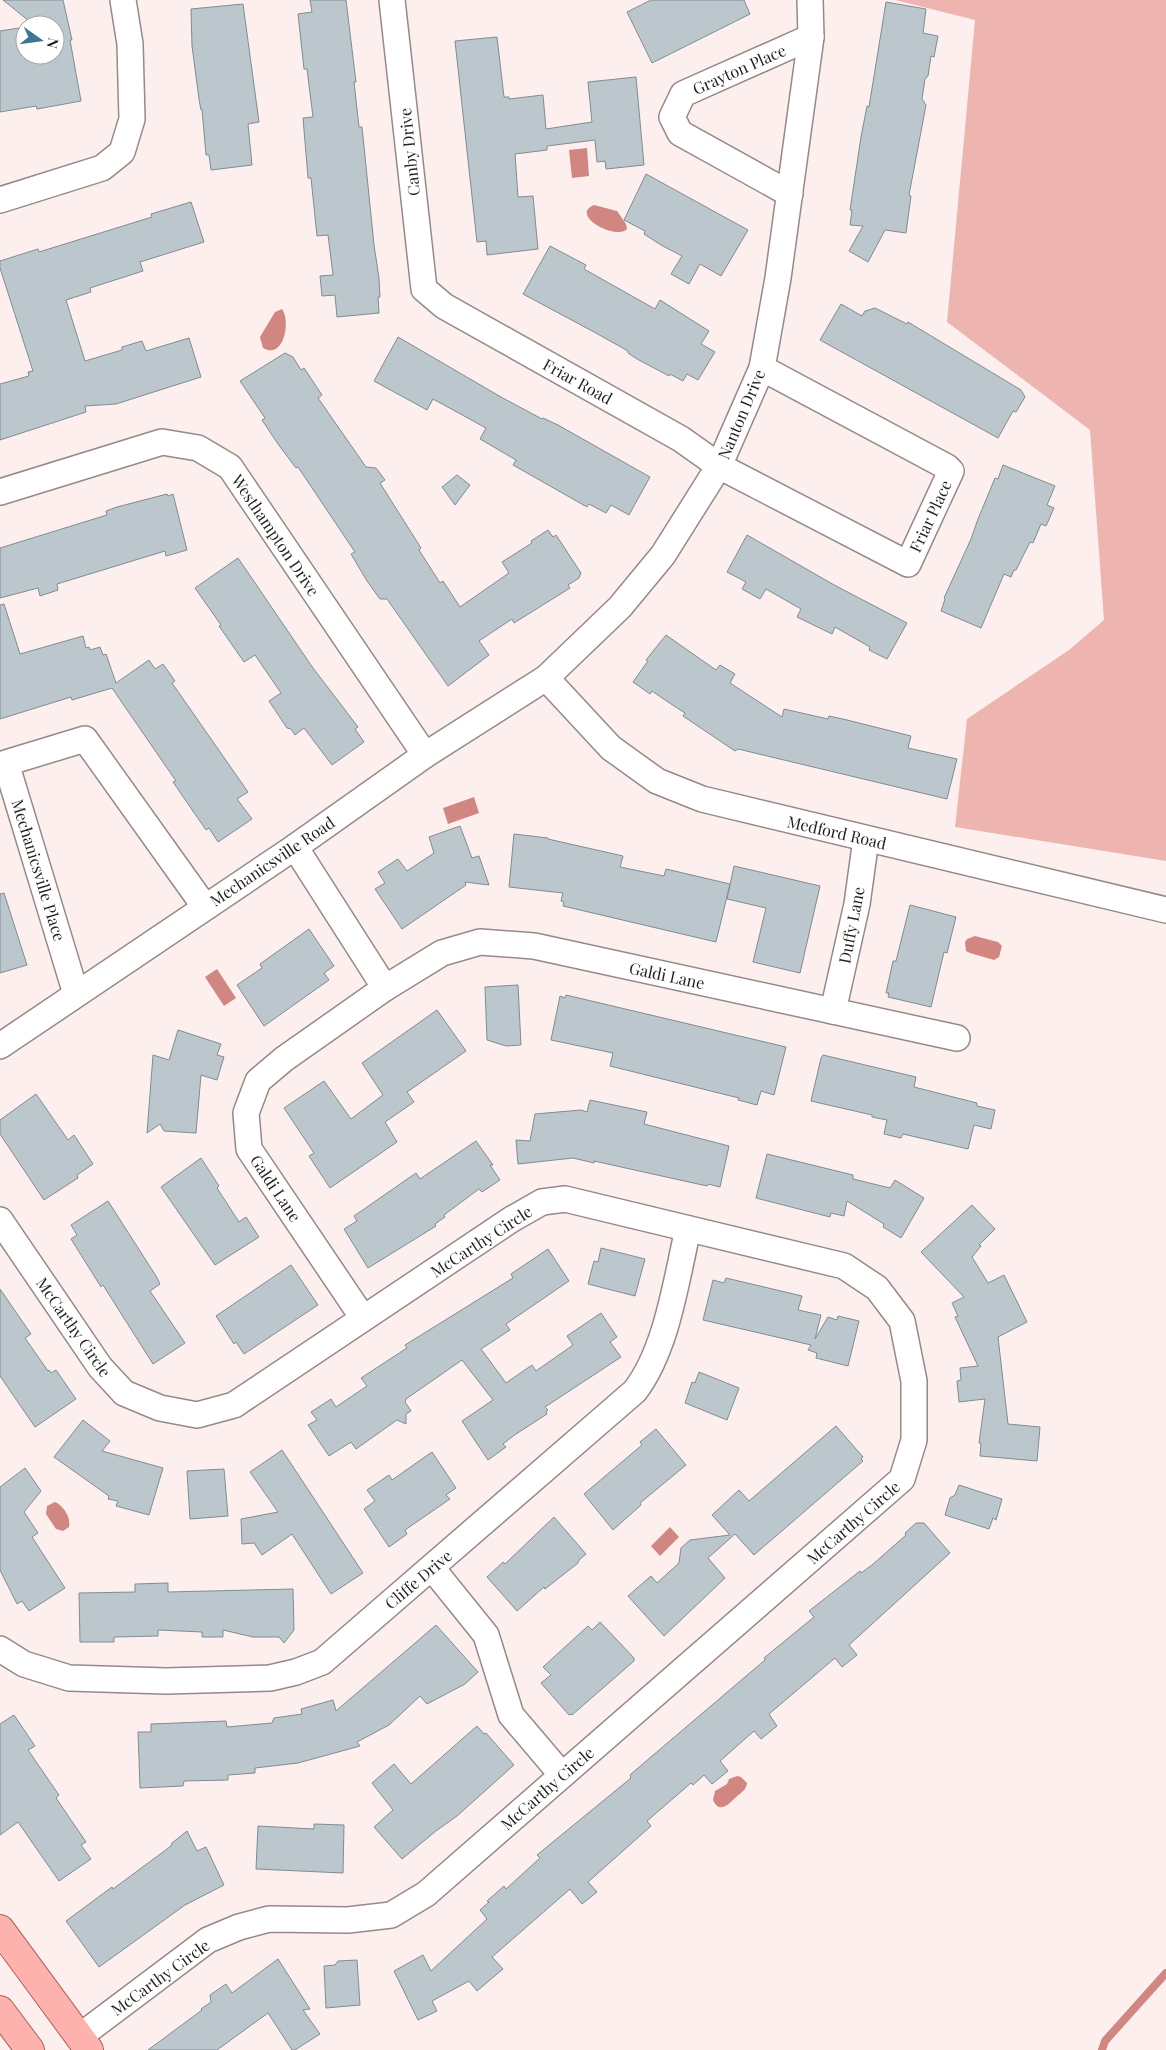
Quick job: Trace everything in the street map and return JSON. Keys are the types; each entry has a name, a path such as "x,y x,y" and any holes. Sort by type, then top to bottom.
{"main road":[{"path":"0,1929 84,2044"},
{"path":"0,2010 30,2050"}],"street":[{"path":"0,200 102,168 122,152 132,119 130,44 123,0"},
{"name":"Canby Drive","path":"392,0 424,290 435,299"},
{"name":"Nanton Drive","path":"546,678 620,608 663,555 719,466 762,368 778,278 811,37 810,0"},
{"name":"Grayton Place","path":"790,194 680,133 672,117 683,94 811,37"},
{"name":"Friar Road","path":"435,299 444,306 682,439 719,466"},
{"name":"Friar Place","path":"719,466 908,564 951,471 947,467 762,368"},
{"name":"Westhampton Drive","path":"0,492 162,442 198,448 230,466 425,755"},
{"name":"Mechanicsville Road","path":"0,1046 295,847 425,755 546,678"},
{"name":"Medford Road","path":"546,678 611,748 658,781 702,799 1166,910"},
{"name":"Mechanicsville Place","path":"76,994 6,763 85,739 205,907"},
{"name":"Duffy Lane","path":"833,1011 857,904 866,839"},
{"path":"295,847 385,988"},
{"name":"Galdi Lane","path":"363,1318 250,1148 246,1113 258,1081 284,1059 385,988 442,953 480,942 534,946 957,1038"},
{"name":"McCarthy Circle","path":"0,1220 100,1367 124,1393 160,1408 197,1415 234,1405 512,1219 542,1202 565,1199 844,1266 877,1288 902,1321 914,1381 914,1440 902,1478 426,1894 391,1915 348,1920 269,1919 239,1927 208,1940 84,2044"},
{"name":"Cliffe Drive","path":"0,1649 24,1664 69,1678 166,1681 270,1678 296,1672 322,1662 635,1391 646,1377 659,1349 688,1230"},
{"path":"432,1568 486,1635 511,1715 562,1776"}],"shaded area":[{"path":"895,0 1166,0 1166,861 955,827 967,719 1069,650 1104,620 1090,430 947,322 975,20"},
{"path":"587,148 589,176 572,178 569,150"},
{"path":"594,205 617,211 626,224 627,229 621,232 614,232 597,225 587,215 588,209"},
{"path":"282,309 286,322 284,338 276,349 263,348 260,337 275,312"},
{"path":"474,797 479,813 448,824 443,808"},
{"path":"975,936 998,942 1002,946 999,957 994,960 966,951 965,942 967,939"},
{"path":"217,969 236,998 224,1006 205,977"},
{"path":"55,1502 64,1509 68,1516 69,1527 63,1531 56,1529 46,1514 47,1506"},
{"path":"670,1527 679,1537 660,1556 651,1546"},
{"path":"737,1776 747,1783 742,1792 726,1806 720,1807 715,1804 713,1800 715,1791 727,1784 729,1779"}],"building":[{"path":"3,0 63,0 72,40 70,40 81,101 37,109 36,106 0,112 0,31 15,29 15,65 65,65 65,15 22,15"},
{"path":"310,0 346,0 356,82 354,82 359,127 362,127 379,278 379,313 337,317 335,295 322,296 320,276 333,275 328,235 317,236 311,178 308,178 303,118 313,117 307,69 304,69 298,14 312,12"},
{"path":"651,0 744,0 750,14 652,63 627,12"},
{"path":"886,2 926,9 923,33 938,36 934,57 931,56 928,76 925,79 922,99 926,105 909,195 911,196 906,233 885,230 868,262 849,251 863,226 850,225 852,210 850,210 861,137 867,106 869,107"},
{"path":"243,4 259,122 248,124 252,165 211,170 209,155 206,155 202,109 192,46 191,9"},
{"path":"497,37 504,97 509,97 509,99 543,95 546,129 592,122 588,82 636,77 644,165 606,169 605,161 597,162 595,140 547,146 547,150 515,154 518,197 533,196 538,249 487,255 486,241 477,242 455,41"},
{"path":"646,174 748,230 721,276 700,264 689,284 671,274 682,256 644,234 645,231 624,220"},
{"path":"191,202 204,242 140,262 143,271 90,288 91,292 66,300 85,361 122,350 122,347 142,341 146,351 189,338 201,377 116,404 85,406 86,412 0,440 0,384 29,376 28,372 33,371 0,268 0,261 38,249 39,252 152,217 151,214"},
{"path":"550,246 586,265 584,269 655,309 660,300 709,331 701,344 715,352 698,380 687,374 683,381 670,374 669,376 637,359 628,351 523,294"},
{"path":"841,304 862,316 865,311 875,308 907,324 908,322 1021,390 1025,397 1016,412 1013,411 998,438 820,340"},
{"path":"398,337 501,397 542,419 558,425 650,477 629,515 611,505 606,513 589,504 587,507 513,465 516,460 480,439 486,428 433,399 427,410 374,381"},
{"path":"285,353 293,357 301,370 304,368 322,395 318,398 366,467 376,468 385,480 380,483 421,548 419,550 440,583 443,581 460,607 509,573 502,562 532,543 531,541 548,530 553,537 556,535 581,573 579,578 568,585 570,588 514,623 512,619 479,641 489,655 448,686 387,599 380,599 367,581 351,554 355,552 298,467 296,468 278,444 262,420 265,418 240,381"},
{"path":"1003,465 1055,486 1047,505 1054,508 1046,526 1041,524 1033,543 1030,542 1011,577 1004,574 981,628 941,611 944,598 971,539 995,478 998,479"},
{"path":"457,475 470,485 455,505 442,487"},
{"path":"167,494 168,496 173,494 187,550 166,556 165,551 57,584 58,590 40,596 38,588 0,598 0,548 107,515 106,511 117,507"},
{"path":"747,535 836,586 907,623 887,659 869,650 870,647 835,627 832,634 797,617 801,609 766,589 760,599 742,589 746,582 727,572"},
{"path":"238,558 313,668 358,727 355,729 364,742 332,765 304,728 295,735 291,729 287,728 269,701 281,693 255,655 244,662 195,588"},
{"path":"4,604 20,654 83,636 86,648 89,647 90,650 100,647 103,655 106,654 116,683 149,660 155,669 163,664 175,681 172,683 248,792 237,799 252,819 218,842 209,828 206,830 173,782 176,781 112,688 72,700 71,697 0,719 0,605"},
{"path":"666,635 716,670 720,665 735,674 730,683 782,717 784,709 828,719 829,716 847,720 911,736 908,748 957,759 947,799 738,749 735,751 683,716 685,713 652,691 650,694 633,682 648,661 646,660"},
{"path":"460,826 472,858 479,856 489,885 465,882 466,885 402,929 375,889 385,883 378,872 398,859 407,871 434,853 429,837"},
{"path":"514,834 548,838 623,856 620,867 664,876 666,869 730,884 716,942 563,906 564,902 561,901 563,893 509,887"},
{"path":"734,866 820,886 800,973 753,962 766,908 727,899"},
{"path":"4,893 27,965 0,973 0,894"},
{"path":"910,905 956,917 947,953 944,952 931,1007 888,997 889,993 886,993 893,961 896,961"},
{"path":"309,929 334,966 324,973 329,980 264,1026 237,985 262,968 260,964"},
{"path":"518,985 521,1045 506,1046 487,1040 485,987"},
{"path":"566,995 786,1047 774,1095 761,1091 757,1105 738,1100 739,1098 610,1066 613,1053 551,1040 560,996 565,998"},
{"path":"437,1010 466,1051 407,1092 414,1102 385,1122 397,1142 330,1188 309,1156 314,1153 284,1108 324,1081 351,1119 383,1095 362,1063"},
{"path":"178,1030 221,1044 217,1055 224,1057 217,1080 201,1075 196,1133 164,1131 160,1124 147,1133 153,1055 169,1060"},
{"path":"823,1055 916,1077 914,1087 977,1103 977,1106 995,1110 991,1129 974,1125 968,1149 903,1134 901,1138 884,1134 887,1120 811,1101"},
{"path":"36,1094 68,1140 74,1135 93,1164 77,1175 78,1178 44,1200 0,1134 0,1120"},
{"path":"590,1100 647,1112 644,1124 729,1146 720,1187 708,1184 707,1186 573,1158 518,1164 516,1140 530,1141 535,1114 581,1110 587,1112"},
{"path":"476,1141 493,1165 490,1165 500,1180 482,1192 479,1189 444,1215 445,1217 435,1224 436,1226 368,1268 344,1229 357,1221 354,1216 416,1173 420,1179"},
{"path":"767,1154 853,1175 853,1179 890,1188 895,1180 924,1198 901,1238 883,1227 884,1224 847,1201 844,1216 831,1213 830,1217 756,1198"},
{"path":"201,1158 219,1186 217,1188 239,1222 246,1217 259,1237 215,1265 161,1187"},
{"path":"108,1201 156,1276 160,1284 150,1291 185,1343 153,1364 103,1285 101,1287 71,1239 77,1235 71,1225"},
{"path":"972,1205 995,1229 979,1245 981,1246 972,1257 988,1283 1004,1275 1027,1322 998,1337 1008,1424 1040,1427 1037,1461 980,1456 981,1443 979,1443 985,1399 959,1402 957,1381 961,1380 960,1368 978,1366 955,1317 958,1316 952,1303 964,1297 921,1252"},
{"path":"601,1248 645,1259 635,1296 588,1284 594,1261 598,1262"},
{"path":"548,1249 569,1281 506,1324 510,1330 481,1349 506,1383 532,1365 536,1371 573,1345 567,1336 601,1313 617,1337 610,1342 621,1357 545,1407 548,1410 547,1414 513,1436 503,1444 506,1447 488,1460 462,1421 493,1400 462,1360 406,1399 405,1402 411,1411 406,1414 406,1424 397,1420 356,1449 351,1442 329,1456 308,1425 317,1420 311,1412 331,1399 336,1407 367,1386 361,1378 407,1348 405,1345 513,1278 511,1274"},
{"path":"291,1265 318,1305 244,1354 236,1342 234,1344 216,1316"},
{"path":"726,1278 802,1296 798,1310 821,1315 815,1339 828,1317 837,1320 838,1316 859,1321 848,1366 816,1358 817,1353 808,1350 811,1345 703,1320 713,1280 724,1283"},
{"path":"0,1289 31,1334 25,1338 48,1371 51,1373 56,1370 76,1399 35,1427 0,1376"},
{"path":"699,1372 739,1388 727,1420 685,1403 692,1382 695,1383"},
{"path":"83,1420 110,1441 102,1451 163,1468 149,1515 116,1506 118,1501 108,1499 109,1496 54,1457"},
{"path":"836,1426 863,1457 861,1459 863,1461 754,1555 735,1534 708,1558 725,1578 664,1636 628,1596 651,1576 657,1583 679,1563 681,1548 690,1540 730,1535 712,1515 739,1490 749,1501"},
{"path":"656,1429 686,1465 640,1503 641,1505 613,1530 584,1494 642,1445 640,1442"},
{"path":"282,1450 363,1573 331,1594 292,1534 262,1555 254,1543 242,1544 241,1519 278,1512 250,1472"},
{"path":"432,1452 456,1488 446,1495 450,1499 405,1530 407,1534 389,1547 364,1509 375,1501 367,1490 389,1475 392,1480"},
{"path":"25,1468 41,1491 24,1512 38,1533 32,1537 65,1588 29,1611 22,1601 17,1604 0,1570 0,1487"},
{"path":"224,1469 228,1516 190,1519 187,1471"},
{"path":"959,1485 1002,1499 996,1520 993,1518 989,1529 945,1515 950,1498 955,1495"},
{"path":"554,1517 586,1554 578,1563 545,1589 544,1587 517,1611 487,1577 503,1562 505,1564"},
{"path":"916,1523 924,1523 950,1553 849,1645 857,1655 842,1667 835,1658 769,1714 777,1726 761,1739 754,1731 720,1761 728,1771 712,1784 704,1775 693,1785 691,1783 647,1821 651,1826 588,1882 597,1892 582,1904 570,1889 492,1957 503,1969 477,1991 469,1981 432,2001 437,2011 418,2020 394,1971 423,1955 431,1971 487,1919 480,1910 489,1902 487,1901 504,1886 506,1889 540,1858 537,1855 631,1778 630,1775 814,1617 809,1611 860,1571 861,1573 872,1565 906,1535 905,1533"},
{"path":"168,1583 168,1592 293,1589 294,1630 284,1643 279,1637 253,1637 223,1630 223,1637 202,1637 202,1632 158,1630 158,1636 114,1637 114,1642 80,1642 79,1593 135,1592 135,1584"},
{"path":"600,1622 634,1658 634,1661 572,1715 569,1715 541,1683 551,1675 543,1667 588,1626 592,1630"},
{"path":"436,1625 478,1672 465,1684 427,1704 420,1696 389,1725 357,1742 360,1746 298,1763 255,1768 255,1773 228,1775 228,1780 184,1781 183,1786 140,1788 138,1732 151,1732 151,1724 226,1721 227,1727 272,1723 274,1718 302,1714 301,1709 333,1700 336,1711"},
{"path":"14,1715 35,1746 28,1750 59,1795 56,1798 86,1842 81,1845 91,1859 59,1881 18,1822 0,1835 0,1724"},
{"path":"477,1726 484,1734 486,1733 514,1765 457,1816 402,1859 374,1827 393,1810 372,1783 394,1764 411,1784"},
{"path":"314,1824 344,1825 343,1873 256,1869 258,1826 314,1829"},
{"path":"187,1831 197,1851 206,1847 224,1885 185,1905 99,1967 66,1921 171,1846 172,1843"},
{"path":"278,1959 310,2009 303,2010 320,2034 292,2050 268,2013 217,2050 148,2050 202,2010 211,2002 210,1995 226,1984 232,1993"},
{"path":"357,1960 360,2005 326,2008 324,1966 335,1965 338,1961"}],"waterway":[{"path":"1102,2050 1105,2041 1166,1973"}]}
